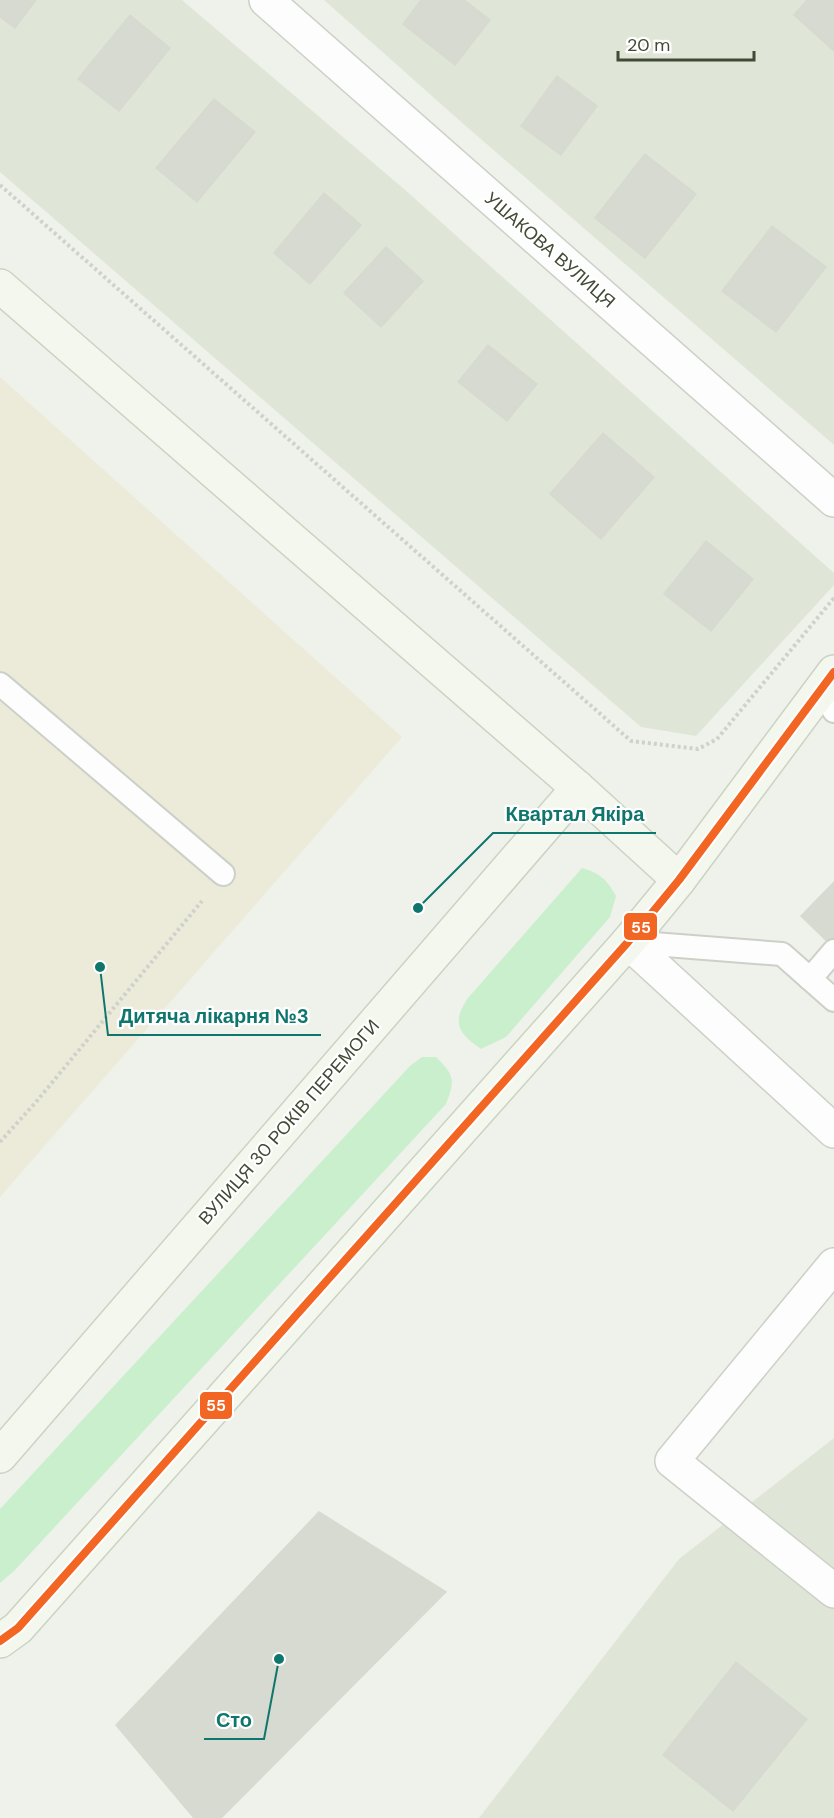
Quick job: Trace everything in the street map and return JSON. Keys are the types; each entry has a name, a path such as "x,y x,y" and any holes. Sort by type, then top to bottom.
{"street":[{"name":"УШАКОВА ВУЛИЦЯ","path":"266,0 834,500"},
{"path":"0,286 578,788 679,880"},
{"path":"0,1641 18,1628 628,942 830,691"},
{"name":"ВУЛИЦЯ 30 РОКІВ ПЕРЕМОГИ","path":"0,1456 578,788"},
{"path":"628,942 834,1131"},
{"path":"834,1265 672,1461 834,1591"}],"lane":[{"path":"0,684 224,874"},
{"path":"628,942 782,954 834,1000"},
{"path":"810,979 834,951"}],"path":[{"path":"0,185 631,741 698,749 717,739 834,598"},
{"path":"0,1142 36,1102 224,874"}],"shaded area":[{"path":"0,0 182,0 404,189 834,573 834,585 696,736 641,727 0,172"},
{"path":"324,0 834,0 834,445 460,121"},
{"path":"0,377 402,737 0,1197"},
{"path":"834,1438 834,1818 479,1818 679,1559"}],"green space":[{"path":"582,868 602,878 616,896 610,917 506,1037 481,1049 462,1032 459,1020 463,1006"},
{"path":"422,1057 436,1057 450,1074 452,1084 446,1104 15,1570 0,1583 0,1509 410,1066"}],"building":[{"path":"0,0 36,0 15,28 0,17"},
{"path":"421,0 464,0 490,20 455,65 403,24"},
{"path":"807,0 834,0 834,51 794,15"},
{"path":"130,15 170,48 119,111 78,79"},
{"path":"557,76 597,106 561,155 521,126"},
{"path":"214,99 255,132 197,202 156,168"},
{"path":"645,154 696,194 645,258 595,218"},
{"path":"324,193 361,225 310,284 274,253"},
{"path":"772,226 826,267 776,332 722,291"},
{"path":"386,247 423,281 381,327 344,293"},
{"path":"488,345 537,384 507,421 458,382"},
{"path":"603,433 654,477 601,539 550,494"},
{"path":"706,541 753,579 711,631 664,594"},
{"path":"834,882 834,948 801,916"},
{"path":"319,1512 446,1592 221,1818 194,1818 116,1725"},
{"path":"736,1662 807,1719 733,1811 663,1755"}],"transit line":[{"name":"55","path":"0,1641 18,1628 628,942 679,880 834,672"}],"place":[{"name":"Квартал Якіра","path":"418,908"},
{"name":"Дитяча лікарня №3","path":"100,967"},
{"name":"Сто","path":"279,1659"}]}
